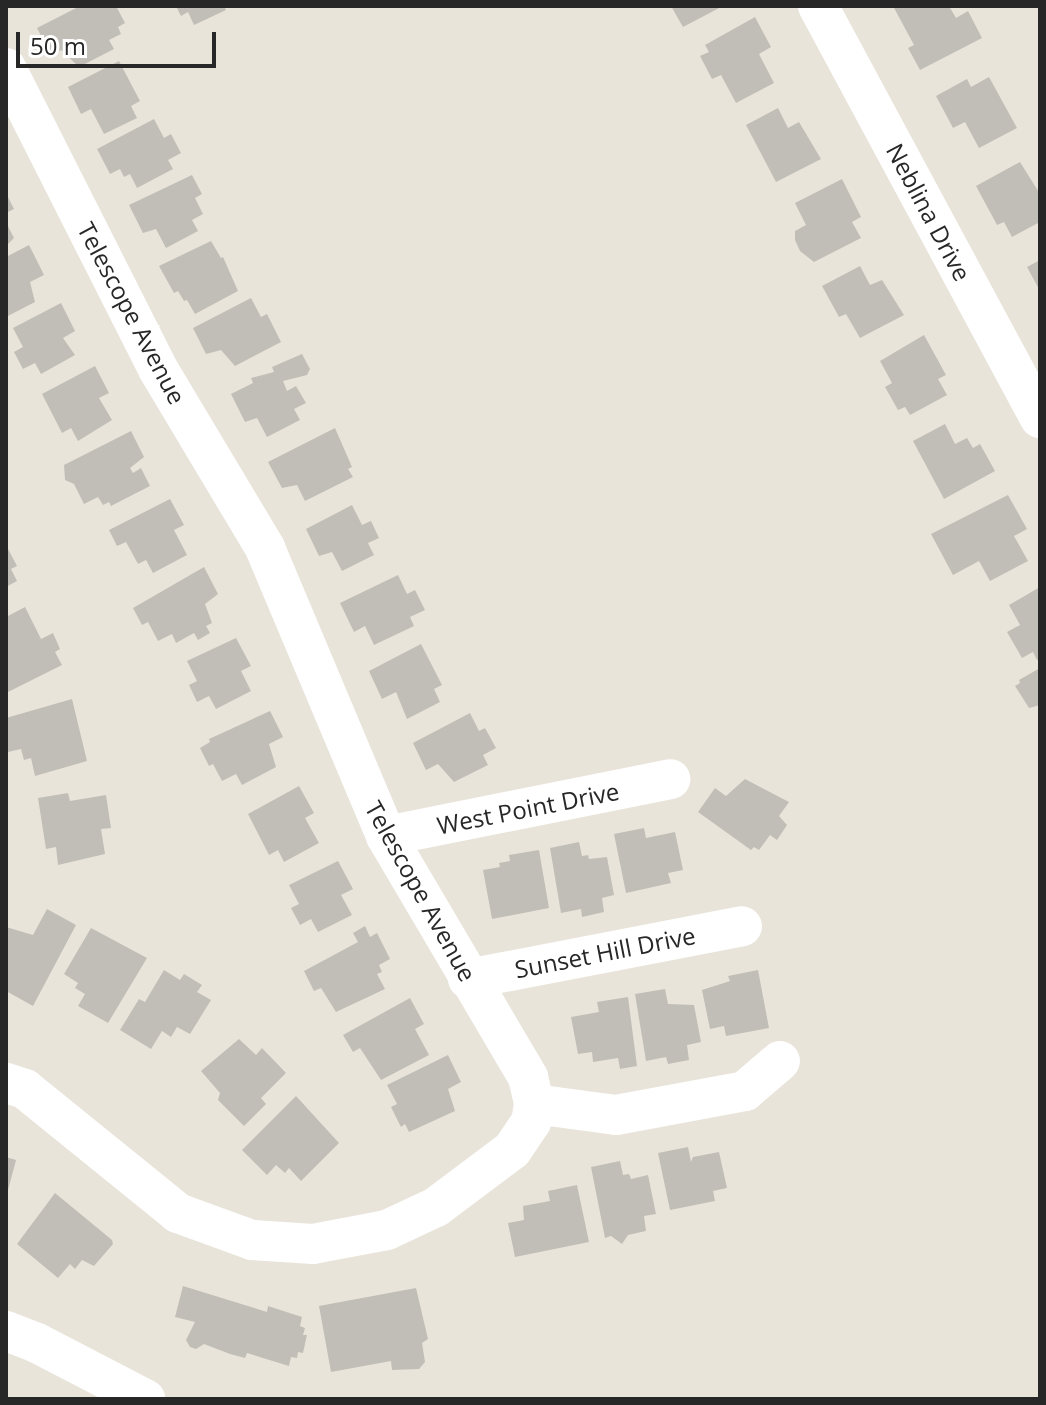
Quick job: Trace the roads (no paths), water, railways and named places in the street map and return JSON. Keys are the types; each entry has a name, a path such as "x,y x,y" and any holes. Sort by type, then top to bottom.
{"street":[{"name":"Neblina Drive","path":"818,6 1040,418"},
{"name":"Telescope Avenue","path":"6,68 158,369 265,548 386,836 528,1077 534,1104"},
{"name":"West Point Drive","path":"386,836 670,779"},
{"name":"Sunset Hill Drive","path":"468,979 742,926"},
{"path":"6,1083 25,1089 178,1213 252,1240 313,1244 387,1230 436,1207 512,1150 531,1122 534,1104 616,1115 745,1091 780,1061"},
{"path":"6,1331 37,1343 145,1399"}]}
